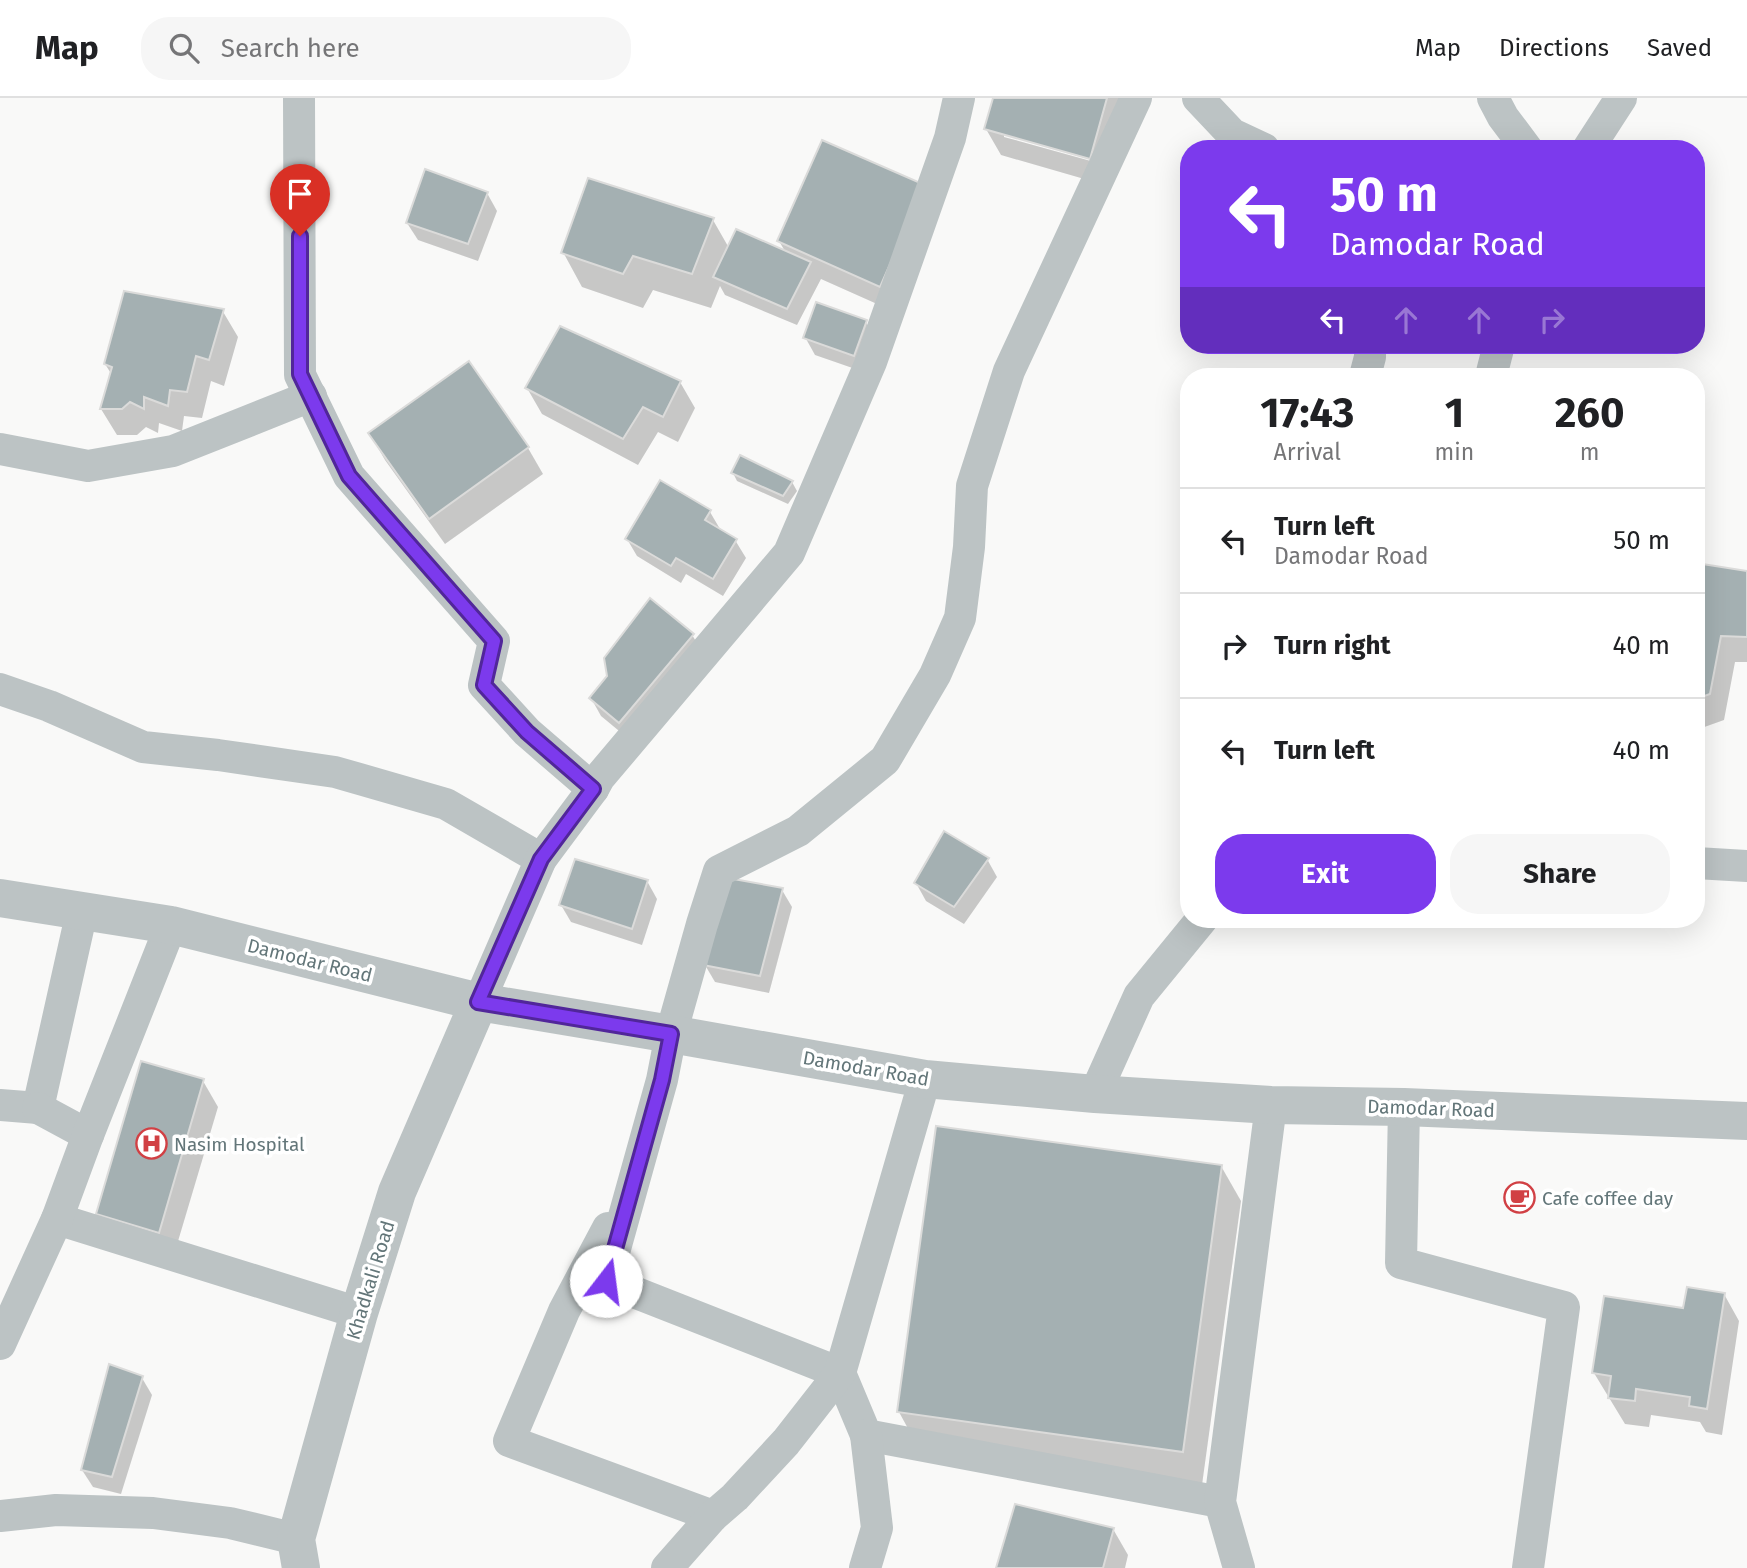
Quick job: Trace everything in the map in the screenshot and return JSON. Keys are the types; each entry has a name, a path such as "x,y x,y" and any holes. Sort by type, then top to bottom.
{"street":[{"path":"299,98 300,374 349,476 494,641 484,685 527,732 593,789"},
{"path":"478,1002 541,859 599,778 789,553 871,362 950,138 959,98"},
{"path":"865,1568 877,1528 866,1435 840,1373 606,1281 662,1080 671,1034 719,871 798,831 885,760 935,675 960,618 970,547 972,486 1009,371 1136,98"},
{"path":"1198,98 1232,134 1245,140"},
{"path":"1493,98 1520,140"},
{"path":"1594,140 1621,98"},
{"path":"0,449 88,466 173,451 311,396"},
{"path":"0,689 49,706 143,747 335,772 446,804 541,859"},
{"path":"1705,864 1747,866"},
{"name":"Damodar Road","path":"0,898 172,925 478,1002 925,1079 1095,1094 1272,1105 1404,1107 1747,1121"},
{"path":"38,1108 82,911"},
{"path":"0,1344 57,1219 172,925"},
{"path":"1095,1094 1139,996 1195,928"},
{"name":"Khadkali Road","path":"299,1554 359,1313 397,1192 478,1002"},
{"path":"667,1568 713,1516 735,1497 786,1442 840,1373 925,1079"},
{"path":"0,1105 38,1108 88,1135"},
{"path":"1238,1568 1220,1502 1272,1105"},
{"path":"1404,1107 1401,1263 1564,1307 1528,1568"},
{"path":"625,1210 613,1217 564,1311 509,1441 713,1516"},
{"path":"57,1219 359,1313"},
{"path":"866,1435 1220,1502"},
{"path":"0,1516 56,1510 153,1513 230,1523 299,1554"}],"building":[{"path":"993,98 1107,98 1090,159 984,129"},
{"path":"822,140 925,185 880,287 777,241"},
{"path":"425,169 488,192 468,244 406,223"},
{"path":"588,178 714,218 692,274 633,256 623,274 561,253"},
{"path":"736,229 811,262 787,309 713,277"},
{"path":"124,291 224,309 209,360 196,356 187,392 170,390 168,406 144,397 144,409 130,402 122,409 100,409 112,367 104,364"},
{"path":"816,302 867,320 854,356 803,338"},
{"path":"560,326 681,381 663,417 643,407 623,439 525,388"},
{"path":"469,361 529,447 429,519 368,433"},
{"path":"740,455 793,481 783,496 731,473"},
{"path":"660,480 711,510 705,520 737,539 713,579 676,558 671,566 625,539"},
{"path":"1705,564 1747,571 1747,637 1721,636 1710,694 1705,696"},
{"path":"650,598 694,634 619,723 589,698 607,676 604,658"},
{"path":"944,831 989,858 954,907 914,883"},
{"path":"575,859 648,880 632,929 559,905"},
{"path":"728,878 783,888 760,976 703,965"},
{"path":"141,1061 204,1079 159,1233 96,1214"},
{"path":"936,1126 1222,1165 1183,1452 897,1412"},
{"path":"1687,1287 1725,1293 1707,1409 1689,1406 1690,1397 1636,1389 1635,1401 1608,1398 1611,1376 1592,1373 1604,1296 1683,1308"},
{"path":"109,1364 143,1376 112,1477 81,1470"},
{"path":"1015,1504 1114,1528 1103,1568 996,1568"}],"place":[{"name":"Nasim Hospital","path":"151,1144"},
{"name":"Cafe coffee day","path":"1519,1198"}],"route":[{"path":"300,236 300,374 349,476 494,641 484,685 527,732 593,789 541,859 478,1002 671,1034 662,1080 606,1281"}]}
